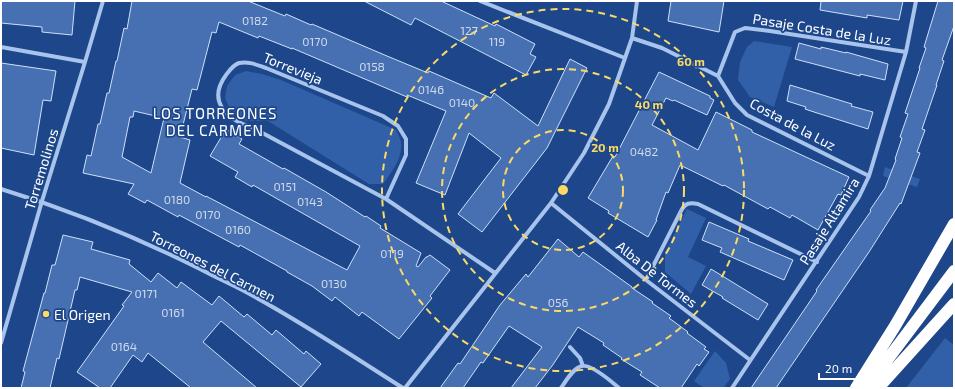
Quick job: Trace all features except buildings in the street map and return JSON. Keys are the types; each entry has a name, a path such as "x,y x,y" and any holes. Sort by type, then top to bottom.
{"highway":[{"path":"856,388 903,313 954,224"},
{"path":"866,388 954,271"},
{"path":"878,388 954,304"}],"street":[{"name":"Torremolinos","path":"1,343 42,201 103,1"},
{"path":"483,1 625,58"},
{"path":"404,388 551,203 584,153 609,104 632,38 637,1"},
{"name":"Pasaje Altamira","path":"732,388 817,262 859,197 870,176 906,52 916,1"},
{"name":"Pasaje Costa de la Luz","path":"718,76 735,32 745,28 906,52"},
{"path":"632,38 662,48 718,76"},
{"path":"1,47 85,62"},
{"name":"Torrevieja","path":"386,199 406,155 406,140 398,126 383,116 255,64 249,62 238,63 230,70 222,81 218,93 218,103 226,113 239,123 251,127 386,199 495,273"},
{"name":"Costa de la Luz","path":"718,76 735,103 747,115 870,176"},
{"name":"Torreones del Carmen","path":"1,189 42,201 126,234 246,292 404,388"},
{"path":"646,280 681,211 687,203 692,202 817,262"},
{"name":"Alba De Tormes","path":"551,203 646,280 750,360"},
{"path":"570,347 580,358 582,366"},
{"path":"561,388 571,375 582,366 589,366 596,370 619,388"}],"shaded area":[{"path":"754,41 792,47 774,107 750,97 738,80 740,62 747,47"},
{"path":"246,71 281,80 396,130 400,138 401,148 399,159 390,175 383,184 369,184 268,121 246,121 237,117 229,107 225,98 227,86 235,75"},
{"path":"885,167 920,179 917,187 883,176"},
{"path":"687,209 706,218 688,257 706,266 691,294 665,272 665,253"},
{"path":"945,338 954,345 954,388 906,388"},
{"path":"715,351 726,363 730,379 723,388 704,388 694,381"}],"place":[{"name":"El Origen","path":"46,314"}],"district":[{"name":"LOS TORREONES DEL CARMEN","path":"215,122"}]}
